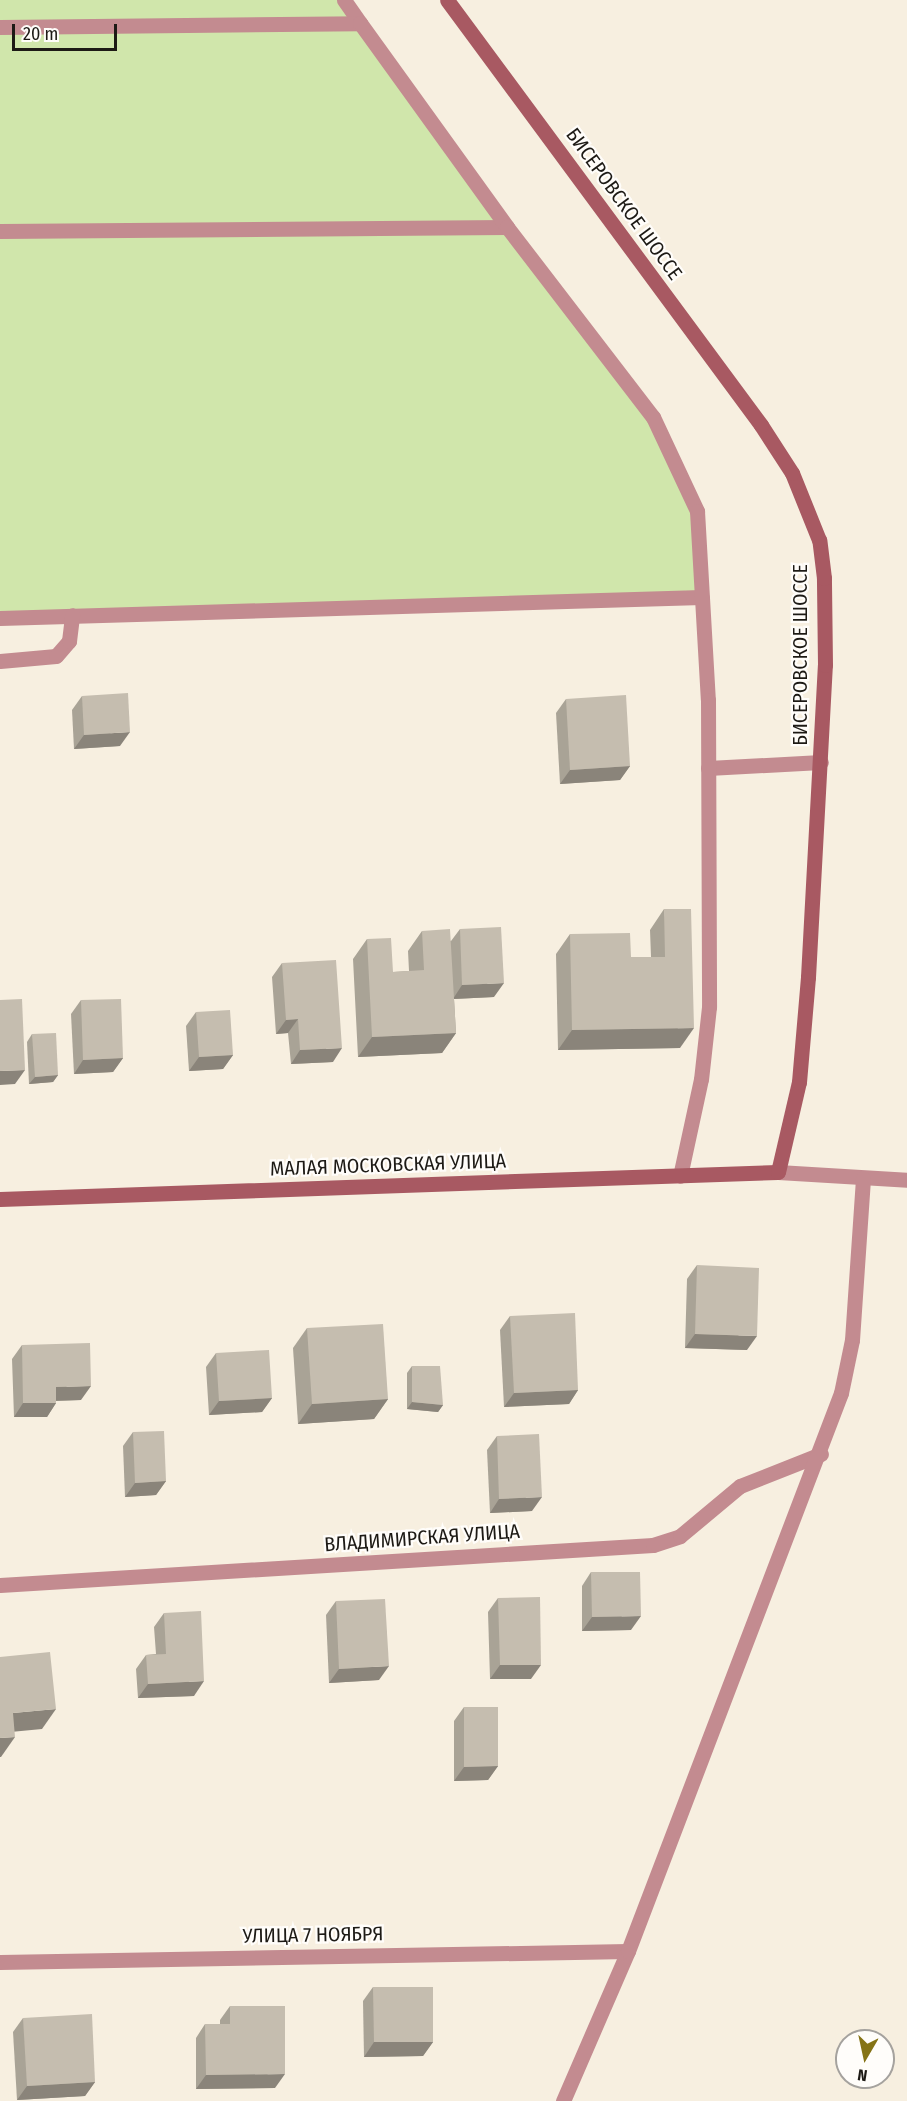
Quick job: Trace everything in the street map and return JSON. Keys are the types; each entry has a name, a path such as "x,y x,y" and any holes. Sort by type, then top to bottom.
{"main road":[{"name":"БИСЕРОВСКОЕ ШОССЕ","path":"447,0 754,416 792,473 819,540 824,578 821,762 799,1082 778,1172"},
{"name":"МАЛАЯ МОСКОВСКАЯ УЛИЦА","path":"0,1199 778,1172"}],"street":[{"path":"344,0 507,227 653,417 697,511 708,768 709,1007 700,1079 680,1176"},
{"path":"0,27 360,23"},
{"path":"0,231 507,227"},
{"path":"0,618 702,597"},
{"path":"0,661 56,656 69,641 72,615"},
{"path":"708,768 821,762"},
{"path":"778,1172 907,1180"},
{"path":"563,2101 628,1951 821,1454 841,1393 852,1340 863,1178"},
{"name":"ВЛАДИМИРСКАЯ УЛИЦА","path":"0,1585 653,1545 680,1536 740,1486 821,1454"},
{"name":"УЛИЦА 7 НОЯБРЯ","path":"0,1962 628,1951"}],"green space":[{"path":"0,0 344,0 653,417 697,511 702,597 0,618"}],"building":[{"path":"128,693 130,732 84,735 82,696"},
{"path":"626,695 630,766 570,770 566,699"},
{"path":"664,909 691,909 694,1028 572,1030 570,934 630,933 631,957 665,957"},
{"path":"501,927 504,983 462,985 460,929"},
{"path":"450,929 456,1033 372,1037 367,939 391,938 393,972 424,970 422,931"},
{"path":"336,960 342,1048 300,1050 298,1019 286,1020 282,963"},
{"path":"22,999 25,1070 0,1071 0,1000"},
{"path":"121,999 123,1058 83,1060 81,1000"},
{"path":"230,1010 233,1055 199,1057 196,1012"},
{"path":"56,1033 58,1075 35,1077 32,1034"},
{"path":"697,1265 759,1268 757,1336 695,1334"},
{"path":"575,1313 578,1390 514,1393 510,1316"},
{"path":"383,1324 388,1399 312,1404 307,1328"},
{"path":"90,1343 91,1386 56,1387 56,1403 23,1403 22,1345"},
{"path":"269,1350 272,1398 219,1401 216,1353"},
{"path":"412,1366 440,1366 443,1405 412,1402"},
{"path":"164,1431 166,1481 135,1483 133,1432"},
{"path":"539,1434 542,1497 499,1499 497,1436"},
{"path":"591,1572 640,1572 641,1616 592,1617"},
{"path":"540,1597 541,1665 500,1665 498,1598"},
{"path":"385,1599 389,1666 339,1669 336,1601"},
{"path":"201,1611 204,1681 148,1684 146,1655 166,1654 164,1613"},
{"path":"50,1652 56,1709 13,1713 15,1737 0,1738 0,1657"},
{"path":"464,1707 498,1707 498,1766 464,1767"},
{"path":"373,1987 433,1987 433,2042 374,2042"},
{"path":"230,2006 285,2006 285,2074 206,2075 205,2024 230,2024"},
{"path":"92,2014 95,2082 27,2086 23,2018"}]}
